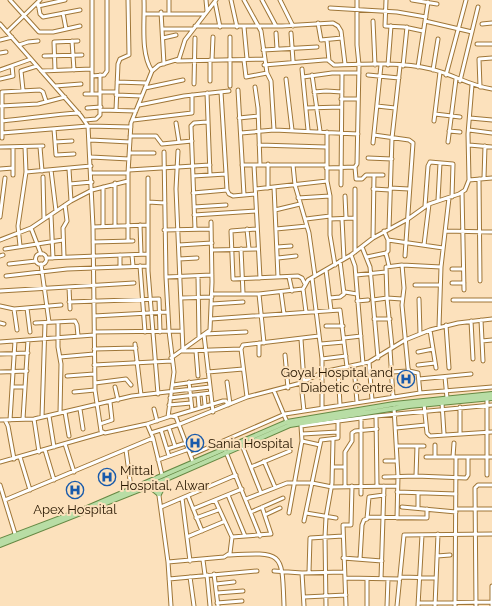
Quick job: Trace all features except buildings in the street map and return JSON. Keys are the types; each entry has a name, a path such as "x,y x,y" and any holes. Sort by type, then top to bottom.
{"main road":[{"path":"424,402 442,403 487,397 492,394"},
{"path":"0,541 16,537 149,486 162,475 286,426 301,422 447,398 492,398"},
{"path":"0,545 131,488 167,478 288,422 301,422"},
{"path":"149,486 159,494 167,478"}],"street":[{"path":"10,0 39,32 49,33 80,26"},
{"path":"7,32 39,3 65,0"},
{"path":"92,0 92,94"},
{"path":"92,76 104,75 107,72 107,0"},
{"path":"116,110 118,62 129,54 128,0"},
{"path":"144,0 146,58 152,70"},
{"path":"169,0 169,12"},
{"path":"206,0 206,12"},
{"path":"231,0 237,27"},
{"path":"244,0 261,31 264,65 271,81 274,130"},
{"path":"262,0 276,26"},
{"path":"280,0 293,26"},
{"path":"357,0 357,45 359,74 358,134 355,167 356,179 362,179 366,175 383,175"},
{"path":"386,0 384,24 423,31"},
{"path":"412,0 435,2"},
{"path":"446,75 466,0"},
{"path":"177,61 180,57 184,40 216,1"},
{"path":"216,1 220,27"},
{"path":"418,67 428,2"},
{"path":"39,3 40,14 43,17 80,10"},
{"path":"460,81 478,7"},
{"path":"330,8 385,11 425,19 472,32"},
{"path":"144,14 161,12 206,12"},
{"path":"161,12 164,64"},
{"path":"63,13 66,29"},
{"path":"373,21 375,65"},
{"path":"318,23 320,39 327,40 342,38"},
{"path":"162,28 293,26 318,23 336,24 340,28 345,64"},
{"path":"482,24 492,23"},
{"path":"0,24 85,120 88,126 91,157 94,242 94,374 96,406 102,433"},
{"path":"388,65 391,26"},
{"path":"244,27 246,77 267,73"},
{"path":"389,229 392,138 407,28"},
{"path":"291,33 293,61"},
{"path":"276,34 277,49"},
{"path":"163,38 176,35"},
{"path":"0,40 12,37"},
{"path":"210,81 213,37"},
{"path":"194,84 195,38"},
{"path":"230,38 230,86"},
{"path":"327,40 329,61"},
{"path":"433,70 438,40"},
{"path":"19,45 38,41"},
{"path":"72,41 74,70"},
{"path":"55,70 54,42 78,41"},
{"path":"477,44 492,44"},
{"path":"263,50 317,47"},
{"path":"0,54 6,52"},
{"path":"44,56 82,55"},
{"path":"480,87 479,59 492,58"},
{"path":"0,70 32,59"},
{"path":"128,241 128,171 131,127 152,70 164,64 177,61 264,59"},
{"path":"264,65 293,61 329,61 334,65 388,65 418,67 440,72 472,85 492,89"},
{"path":"373,143 381,65"},
{"path":"0,79 13,76 12,66"},
{"path":"23,90 21,72 37,66"},
{"path":"41,71 92,69"},
{"path":"302,70 308,130"},
{"path":"434,121 440,72"},
{"path":"303,77 342,73 359,74"},
{"path":"341,185 342,73"},
{"path":"85,120 98,118 101,108 100,75"},
{"path":"312,75 320,131"},
{"path":"368,75 399,78"},
{"path":"286,78 292,130"},
{"path":"448,142 456,79"},
{"path":"145,88 182,80"},
{"path":"117,82 146,83"},
{"path":"55,86 81,84"},
{"path":"306,312 303,289 305,284 313,277 351,255 384,231 408,219 425,206 462,192 467,187 469,180 468,130 472,85"},
{"path":"255,87 260,164"},
{"path":"2,138 2,92 42,90 46,101"},
{"path":"238,90 244,195"},
{"path":"314,92 326,90 342,92"},
{"path":"139,105 192,95 228,91"},
{"path":"221,92 228,190 231,195 255,194"},
{"path":"85,94 100,93 142,96"},
{"path":"207,93 210,175"},
{"path":"133,120 192,113 192,95"},
{"path":"2,106 38,104 65,97"},
{"path":"341,99 358,99"},
{"path":"377,106 395,108"},
{"path":"306,108 341,107"},
{"path":"87,108 136,111"},
{"path":"2,121 38,118 49,114 78,113"},
{"path":"435,114 460,117"},
{"path":"239,118 258,116"},
{"path":"470,118 492,120"},
{"path":"195,229 192,124 207,122"},
{"path":"176,123 179,142"},
{"path":"1,130 54,129 88,126 131,127"},
{"path":"54,129 56,155 74,154"},
{"path":"241,133 274,130 308,130 358,134"},
{"path":"468,130 492,133"},
{"path":"327,132 326,166 330,196 330,218 335,265"},
{"path":"449,132 460,132"},
{"path":"130,136 156,136 162,144 192,141"},
{"path":"374,136 412,141 406,256"},
{"path":"90,140 130,142"},
{"path":"54,142 72,141"},
{"path":"259,145 326,147"},
{"path":"469,145 492,147"},
{"path":"0,147 42,146 42,171"},
{"path":"484,178 485,146"},
{"path":"13,147 13,175"},
{"path":"20,246 18,234 26,172 26,147"},
{"path":"178,151 176,189 183,351"},
{"path":"164,152 164,230 167,312 173,384 168,417"},
{"path":"130,153 154,153"},
{"path":"91,157 129,159"},
{"path":"368,158 392,159"},
{"path":"425,206 428,164 430,162 451,164 454,166 441,266 440,327"},
{"path":"438,200 440,163"},
{"path":"242,165 268,164 355,167"},
{"path":"268,164 268,188"},
{"path":"91,173 210,165"},
{"path":"254,165 260,278"},
{"path":"293,165 295,185 307,226 321,344 323,372 322,407"},
{"path":"26,172 91,166"},
{"path":"0,169 13,168"},
{"path":"69,169 71,201"},
{"path":"51,170 56,211"},
{"path":"193,176 226,174"},
{"path":"373,238 374,175"},
{"path":"43,177 44,220"},
{"path":"0,216 5,178"},
{"path":"148,178 148,266 154,362 158,394"},
{"path":"469,180 492,178"},
{"path":"479,179 480,281"},
{"path":"0,240 31,228 71,201 92,190 115,183 128,181"},
{"path":"256,189 327,181"},
{"path":"70,184 92,182"},
{"path":"115,183 116,226"},
{"path":"103,186 103,226"},
{"path":"274,187 278,277"},
{"path":"355,189 355,252"},
{"path":"373,189 409,189"},
{"path":"193,193 228,190"},
{"path":"462,192 464,290"},
{"path":"298,198 330,196"},
{"path":"344,259 345,196"},
{"path":"148,202 165,203"},
{"path":"275,210 300,204"},
{"path":"424,245 429,204"},
{"path":"64,257 62,228 67,221 65,205"},
{"path":"194,207 226,205"},
{"path":"194,215 256,211"},
{"path":"50,215 53,258"},
{"path":"306,220 354,218"},
{"path":"94,365 137,364 172,360 210,330 212,304 211,222"},
{"path":"140,225 141,254"},
{"path":"93,227 148,225"},
{"path":"276,229 307,226"},
{"path":"31,228 41,254 46,258 148,254"},
{"path":"164,230 211,229"},
{"path":"248,229 249,249"},
{"path":"257,229 231,230 232,277 234,280 301,276 305,284"},
{"path":"384,231 388,240 388,251 386,253 389,266"},
{"path":"445,231 462,233 492,232"},
{"path":"5,249 63,240"},
{"path":"388,240 443,248"},
{"path":"94,242 133,241"},
{"path":"179,244 212,243"},
{"path":"277,247 291,246"},
{"path":"362,247 367,257 370,274 378,358"},
{"path":"241,249 242,293"},
{"path":"212,250 258,249"},
{"path":"367,257 386,253"},
{"path":"36,261 36,256 41,254"},
{"path":"120,255 120,267"},
{"path":"132,255 133,266"},
{"path":"351,255 355,263 363,364"},
{"path":"278,258 296,256"},
{"path":"42,264 46,262 46,258"},
{"path":"179,258 197,258"},
{"path":"9,264 36,261 42,264"},
{"path":"340,261 345,292"},
{"path":"42,264 47,305 42,417"},
{"path":"393,397 386,267 402,265 441,266"},
{"path":"402,265 404,288 402,299 408,371"},
{"path":"140,266 144,332"},
{"path":"6,276 94,268 148,266"},
{"path":"452,269 463,269"},
{"path":"326,270 331,310"},
{"path":"356,275 386,272"},
{"path":"166,277 212,275"},
{"path":"198,276 199,338"},
{"path":"289,277 292,291"},
{"path":"0,291 134,283"},
{"path":"452,284 464,283"},
{"path":"415,285 440,285"},
{"path":"69,287 70,309"},
{"path":"181,298 199,298 242,293 259,294 303,289"},
{"path":"281,292 284,314"},
{"path":"345,292 357,294"},
{"path":"330,298 340,297 345,292"},
{"path":"259,294 264,343"},
{"path":"373,300 387,298 402,299"},
{"path":"69,302 159,299 160,332"},
{"path":"419,299 420,334"},
{"path":"357,301 368,300"},
{"path":"453,300 492,300"},
{"path":"212,304 243,302"},
{"path":"0,306 14,309 61,305"},
{"path":"27,308 30,332"},
{"path":"14,309 17,330"},
{"path":"211,319 331,310 341,311 347,368"},
{"path":"94,316 167,312"},
{"path":"374,319 390,319"},
{"path":"151,433 213,412 247,397 288,388 323,372 369,362 406,340 430,330 446,325 492,319"},
{"path":"481,320 483,361"},
{"path":"35,323 75,321 78,336"},
{"path":"471,321 473,359"},
{"path":"58,322 60,357 60,413"},
{"path":"0,323 4,324"},
{"path":"446,325 449,368"},
{"path":"326,326 343,326"},
{"path":"430,330 436,368"},
{"path":"0,342 45,340 94,333 181,331"},
{"path":"204,335 246,332"},
{"path":"204,335 213,412"},
{"path":"247,397 241,350 244,344 319,336"},
{"path":"321,344 361,336"},
{"path":"301,339 304,410"},
{"path":"23,420 28,340"},
{"path":"482,340 492,340"},
{"path":"10,420 15,341"},
{"path":"259,343 259,355"},
{"path":"94,349 135,346 141,395"},
{"path":"418,352 433,349"},
{"path":"183,351 241,350"},
{"path":"196,351 198,376"},
{"path":"0,354 28,353"},
{"path":"60,357 94,354"},
{"path":"285,355 288,388"},
{"path":"322,359 346,356"},
{"path":"369,362 372,400"},
{"path":"418,365 435,362"},
{"path":"354,366 357,402"},
{"path":"208,372 243,369"},
{"path":"338,369 340,405"},
{"path":"0,372 26,371"},
{"path":"392,372 417,372 420,393"},
{"path":"67,376 94,374"},
{"path":"287,376 303,374"},
{"path":"419,379 471,374"},
{"path":"445,377 447,398"},
{"path":"95,383 126,380 131,385"},
{"path":"173,384 209,380"},
{"path":"189,382 192,410"},
{"path":"227,382 229,405"},
{"path":"12,387 25,387"},
{"path":"0,420 34,419 141,395 210,387"},
{"path":"191,455 285,414 322,407 420,393 492,387"},
{"path":"116,388 118,400"},
{"path":"74,392 95,390"},
{"path":"274,391 288,422"},
{"path":"170,398 211,393"},
{"path":"204,394 205,405"},
{"path":"198,395 199,407"},
{"path":"487,397 487,475"},
{"path":"0,462 54,448 102,433 147,424 212,403 226,400 229,405"},
{"path":"100,424 112,420 110,402"},
{"path":"424,402 426,425 429,435 492,432"},
{"path":"169,405 191,403"},
{"path":"442,403 444,434"},
{"path":"289,513 296,482 302,441 301,422 338,421 425,410 492,405"},
{"path":"394,406 398,476 397,518"},
{"path":"460,407 460,433"},
{"path":"80,409 83,429"},
{"path":"154,409 157,421"},
{"path":"65,412 69,436"},
{"path":"49,416 54,448"},
{"path":"174,416 180,424 193,462"},
{"path":"376,416 377,486"},
{"path":"361,418 361,494"},
{"path":"34,419 39,452"},
{"path":"5,420 8,426 14,459"},
{"path":"304,521 321,440 333,440 338,438 338,421"},
{"path":"147,424 153,438 162,475"},
{"path":"396,428 426,425"},
{"path":"169,428 175,446"},
{"path":"345,487 345,452 352,441 352,433 361,430 377,429"},
{"path":"161,430 169,456"},
{"path":"302,434 338,432"},
{"path":"5,500 153,438"},
{"path":"326,606 324,537 332,487 333,440"},
{"path":"302,441 320,445"},
{"path":"167,449 186,443"},
{"path":"242,443 261,493"},
{"path":"454,443 456,477 455,604"},
{"path":"65,444 74,472"},
{"path":"435,444 436,457"},
{"path":"396,446 424,446"},
{"path":"416,476 417,446"},
{"path":"158,460 189,449"},
{"path":"45,450 54,480"},
{"path":"126,450 131,488"},
{"path":"251,468 264,461 290,451"},
{"path":"226,452 260,536"},
{"path":"20,457 30,490"},
{"path":"426,457 492,457"},
{"path":"384,477 468,477 468,457"},
{"path":"385,460 397,461"},
{"path":"264,461 275,487"},
{"path":"333,467 345,467"},
{"path":"161,507 236,475"},
{"path":"157,480 168,562 171,606"},
{"path":"246,499 275,487 296,482 312,483 332,487 397,486"},
{"path":"0,485 16,537"},
{"path":"476,604 476,487 492,485"},
{"path":"346,606 343,558 343,525 351,525 352,486"},
{"path":"381,579 384,486"},
{"path":"193,509 242,489"},
{"path":"397,492 456,494"},
{"path":"418,492 418,508"},
{"path":"228,495 245,536"},
{"path":"360,559 362,524 366,517 369,496 384,495"},
{"path":"188,496 202,531"},
{"path":"182,498 190,561"},
{"path":"251,512 283,498"},
{"path":"215,500 223,522 232,537 229,555"},
{"path":"232,537 268,536 272,533 262,507"},
{"path":"402,507 456,510 492,509"},
{"path":"265,515 280,508"},
{"path":"366,517 427,518 427,509"},
{"path":"196,518 218,510"},
{"path":"306,512 336,518"},
{"path":"187,537 223,522"},
{"path":"397,606 401,578 403,537 406,534 492,534"},
{"path":"435,605 438,534"},
{"path":"422,535 418,605 476,604 492,602"},
{"path":"309,572 309,539 311,537 343,536"},
{"path":"168,562 203,560 229,555 268,553 280,563 283,572 284,606"},
{"path":"438,556 450,555"},
{"path":"343,558 382,561"},
{"path":"203,560 210,606"},
{"path":"169,579 257,571"},
{"path":"274,571 302,573 344,572"},
{"path":"302,573 304,606"},
{"path":"214,574 218,604 242,601"},
{"path":"190,577 194,606"},
{"path":"345,578 436,578"},
{"path":"367,606 368,578"},
{"path":"387,606 388,579"},
{"path":"216,584 234,582"},
{"path":"492,586 492,606"},
{"path":"216,593 243,591"},
{"path":"304,597 346,595"}],"place":[{"name":"Goyal Hospital and Diabetic Centre","path":"406,379"},
{"name":"Sania Hospital","path":"195,443"},
{"name":"Mittal Hospital, Alwar","path":"107,477"},
{"name":"Apex Hospital","path":"75,490"}]}
